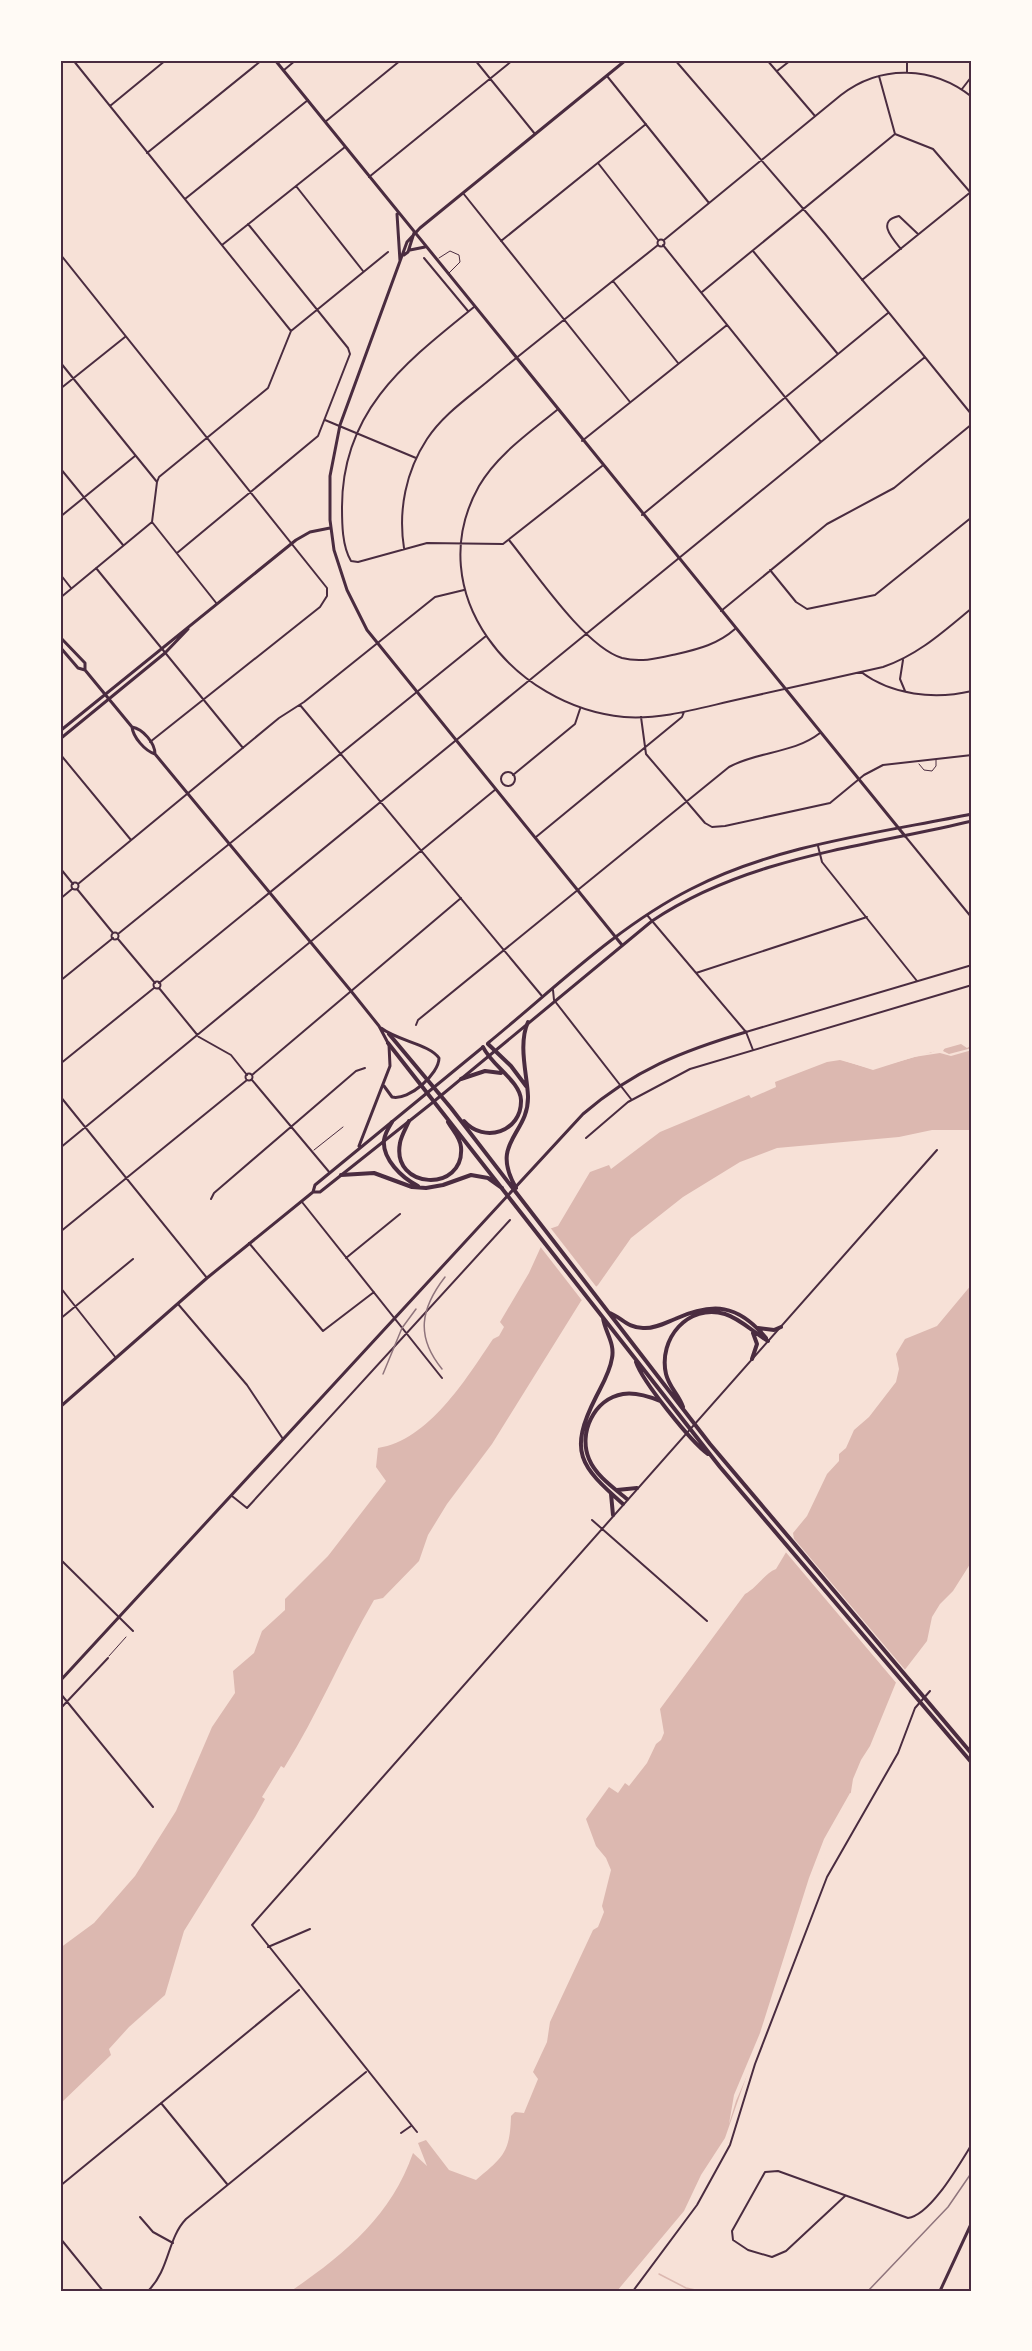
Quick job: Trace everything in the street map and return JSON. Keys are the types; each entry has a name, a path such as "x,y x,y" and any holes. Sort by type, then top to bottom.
{"highway":[{"path":"511,1183 506,1151 525,1113 524,1042 528,1022"},
{"path":"389,1034 511,1183 680,1402"},
{"path":"388,1043 602,1315 703,1450 714,1458 972,1763"},
{"path":"485,1045 511,1066 526,1087"},
{"path":"451,1108 468,1126 484,1133 494,1134 510,1126 519,1114 520,1095 513,1082 501,1073 487,1055 485,1045"},
{"path":"461,1079 485,1071 501,1073"},
{"path":"409,1121 400,1140 402,1163 417,1179 436,1181 451,1173 461,1156 460,1140 444,1113"},
{"path":"392,1122 384,1142 394,1167 418,1186"},
{"path":"341,1176 374,1173 412,1187 443,1185 471,1175 488,1178 504,1189"},
{"path":"610,1313 626,1324 644,1328 663,1324 698,1308 721,1307 736,1313 758,1328 768,1341"},
{"path":"768,1341 729,1316 717,1312 703,1313 681,1324 666,1345 664,1360 666,1377 685,1412 972,1754"},
{"path":"602,1315 611,1340 612,1359 586,1416 580,1435 580,1446 591,1474 623,1504"},
{"path":"758,1328 766,1330 781,1327"},
{"path":"752,1332 757,1344 752,1359"},
{"path":"634,1357 643,1378 660,1401 671,1409"},
{"path":"627,1499 596,1471 589,1460 585,1442 590,1420 607,1401 621,1395 641,1395 660,1401"},
{"path":"617,1490 637,1488"},
{"path":"611,1493 613,1515"}],"street":[{"path":"73,60 291,331"},
{"path":"110,106 166,60"},
{"path":"147,153 262,60"},
{"path":"275,60 678,560 972,918"},
{"path":"283,70 296,60"},
{"path":"325,122 401,60"},
{"path":"475,60 535,134"},
{"path":"369,177 513,60"},
{"path":"622,945 377,645 347,590 330,528 330,476 340,425 407,242 414,233 626,60"},
{"path":"675,60 862,280 972,415"},
{"path":"767,60 815,116"},
{"path":"777,71 791,60"},
{"path":"907,60 907,72"},
{"path":"821,442 663,245 664,240 850,89 879,76 907,72 934,76 962,89 972,97"},
{"path":"607,76 709,203"},
{"path":"879,76 895,134"},
{"path":"962,89 972,76"},
{"path":"185,199 308,100"},
{"path":"501,241 646,124"},
{"path":"862,280 971,191 933,149 895,134"},
{"path":"701,293 895,134"},
{"path":"222,245 345,147"},
{"path":"598,163 658,240 658,245"},
{"path":"296,186 364,271"},
{"path":"463,193 630,402"},
{"path":"397,213 400,264"},
{"path":"900,249 887,232 887,223 891,218 904,218 918,234"},
{"path":"177,553 318,436 350,351 248,224"},
{"path":"404,255 408,251 414,233"},
{"path":"658,240 664,240"},
{"path":"404,548 402,507 416,458 438,424 612,281 658,245 663,245"},
{"path":"408,251 425,247"},
{"path":"753,251 838,354"},
{"path":"60,598 152,522 159,477 268,388 291,331 387,252"},
{"path":"60,254 206,439 324,582 327,596 311,614 150,742"},
{"path":"424,258 468,311"},
{"path":"442,279 447,275"},
{"path":"612,281 678,363"},
{"path":"474,307 396,373 373,403 357,433 348,458 342,496 344,531 349,557 353,562 427,543 496,545 509,540 602,466"},
{"path":"642,515 888,312"},
{"path":"582,441 727,325"},
{"path":"60,389 125,337"},
{"path":"118,934 118,939 155,983 159,983 925,357"},
{"path":"60,362 157,482"},
{"path":"557,410 512,448 491,470 468,511 461,543 464,590 486,636 529,681 580,708 613,716 641,717 684,711 861,672 903,660 925,647 972,609"},
{"path":"325,420 416,458"},
{"path":"720,611 827,524 894,488 972,424"},
{"path":"60,517 135,456"},
{"path":"60,468 123,546"},
{"path":"770,570 796,602 807,609 866,598 885,589 972,517"},
{"path":"152,522 218,605"},
{"path":"60,731 292,544 310,532 330,528"},
{"path":"509,540 586,634 607,652 628,659 647,660 706,647 735,629"},
{"path":"96,568 243,748"},
{"path":"60,573 72,588"},
{"path":"77,889 78,884 243,748 377,645 435,597 464,590"},
{"path":"60,739 165,653 188,629"},
{"path":"77,889 113,933 118,934 486,636"},
{"path":"60,637 85,663 86,670 132,727 133,733 148,752 155,754 379,1026 388,1043 390,1066 358,1149"},
{"path":"60,647 78,668 86,670"},
{"path":"903,660 900,679 905,691"},
{"path":"861,672 878,684 934,696 972,691"},
{"path":"300,705 543,998"},
{"path":"513,775 575,724 580,708"},
{"path":"536,837 682,717 684,711"},
{"path":"641,717 644,749 705,823 718,827 830,803 858,780 883,765 972,755"},
{"path":"132,727 139,728 155,747 155,754"},
{"path":"416,1025 418,1020 577,888 685,801 738,762 798,747 820,733"},
{"path":"60,754 131,840"},
{"path":"509,772 513,775 514,782 511,785 502,783 503,775 509,772"},
{"path":"60,1148 496,789"},
{"path":"313,1192 315,1185 328,1174 617,938 647,915 692,888 720,876 818,846 972,814"},
{"path":"60,1407 249,1243 313,1192 320,1192 384,1142 652,921 697,893 757,870 972,820"},
{"path":"818,846 822,862 917,981"},
{"path":"60,868 73,884"},
{"path":"73,884 78,884"},
{"path":"60,899 72,889 73,884"},
{"path":"72,889 77,889"},
{"path":"247,1075 252,1075 461,898"},
{"path":"647,915 746,1032 753,1050"},
{"path":"696,973 867,917"},
{"path":"60,981 112,938 113,933"},
{"path":"112,938 118,939"},
{"path":"60,1681 571,1126 621,1083 671,1056 972,965"},
{"path":"154,988 155,983"},
{"path":"60,1232 129,1179 246,1080 247,1075 231,1055 196,1034 159,988 159,983"},
{"path":"586,1138 632,1100 690,1069 972,985"},
{"path":"60,1064 154,988 159,988"},
{"path":"553,990 554,1000 632,1100"},
{"path":"379,1026 389,1034 434,1050 439,1058 436,1070 401,1098 392,1097 384,1086"},
{"path":"211,1199 214,1192 356,1071 364,1068"},
{"path":"252,1075 252,1080 328,1174"},
{"path":"246,1080 252,1080"},
{"path":"60,1096 207,1278"},
{"path":"417,2132 267,1947 252,1926 256,1918 938,1150"},
{"path":"301,1201 442,1378"},
{"path":"346,1258 400,1214"},
{"path":"232,1496 246,1507 510,1220"},
{"path":"249,1243 323,1331 374,1293"},
{"path":"60,1319 133,1259"},
{"path":"60,1287 116,1358"},
{"path":"178,1304 247,1385 283,1439"},
{"path":"592,1520 707,1621"},
{"path":"60,1558 134,1631"},
{"path":"60,1709 108,1658"},
{"path":"633,2291 697,2205 730,2145 755,2064 827,1877 898,1752 915,1708 930,1691"},
{"path":"60,1693 153,1807"},
{"path":"267,1947 310,1929"},
{"path":"60,2186 300,1989"},
{"path":"148,2291 162,2274 182,2223 367,2071"},
{"path":"161,2103 227,2184"},
{"path":"401,2133 411,2125"},
{"path":"845,2196 786,2251 772,2257 748,2250 733,2240 732,2231 765,2172 778,2171 909,2218 916,2217 943,2188 972,2144"},
{"path":"140,2217 159,2237 173,2243"},
{"path":"940,2291 972,2222"},
{"path":"60,2238 103,2291"}],"lane":[{"path":"436,261 447,252 457,253 460,262 447,275"},
{"path":"915,760 928,771 935,769 936,758"},
{"path":"311,1153 343,1127"},
{"path":"108,1658 126,1637"}],"shaded area":[{"path":"961,1044 967,1048 972,1045 972,1130 932,1130 899,1137 777,1148 740,1162 683,1197 631,1238 598,1285 581,1301 492,1444 447,1504 428,1535 419,1561 383,1598 374,1600 296,1748 284,1768 281,1766 262,1797 265,1799 255,1817 184,1931 165,1995 129,2027 109,2049 111,2055 60,2104 60,1948 94,1923 135,1876 176,1811 212,1727 235,1693 233,1671 254,1653 262,1631 285,1610 285,1599 328,1556 386,1481 376,1467 378,1448 396,1443 430,1421 458,1389 493,1339 499,1336 504,1327 500,1322 529,1273 549,1229 558,1226 590,1172 609,1165 611,1169 660,1132 749,1095 751,1098 776,1087 775,1082 827,1062 840,1060 872,1069"},
{"path":"972,1284 972,1561 953,1591 940,1604 932,1617 927,1641 897,1680 870,1746 861,1760 853,1779 850,1798 824,1853 725,2138 701,2175 684,2211 617,2291 291,2291 330,2263 364,2232 392,2196 404,2176 413,2153 427,2166 418,2143 426,2140 449,2170 476,2180 499,2159 507,2146 511,2116 515,2112 524,2113 538,2079 533,2072 547,2042 550,2022 593,1930 598,1927 604,1912 602,1906 611,1870 606,1858 596,1846 586,1819 609,1787 618,1793 625,1783 629,1786 647,1763 664,1733 660,1709 745,1594 776,1569 794,1539 793,1533 807,1516 827,1474 839,1461 839,1454 846,1448 854,1430 869,1417 896,1382 899,1369 896,1354 905,1339 937,1326"}],"pier":[{"path":"946,1046 943,1051 949,1054 972,1048 972,1050 951,1056 940,1053 914,1057 873,1070 842,1060 880,1066 912,1054 930,1053"},
{"path":"549,1226 598,1289 584,1303 539,1245 541,1233"},
{"path":"790,1534 907,1672 898,1685 784,1550 791,1538"},
{"path":"850,1793 854,1794 853,1799 826,1855 765,2034 736,2101 729,2124 734,2095 760,2033 809,1878 824,1839"}],"waterway":[{"path":"659,2274 686,2288 700,2291"}],"railway":[{"path":"442,1369 428,1345 424,1322 431,1300 445,1277"},
{"path":"383,1374 402,1328 416,1309"},
{"path":"868,2291 948,2207 972,2172"}]}
